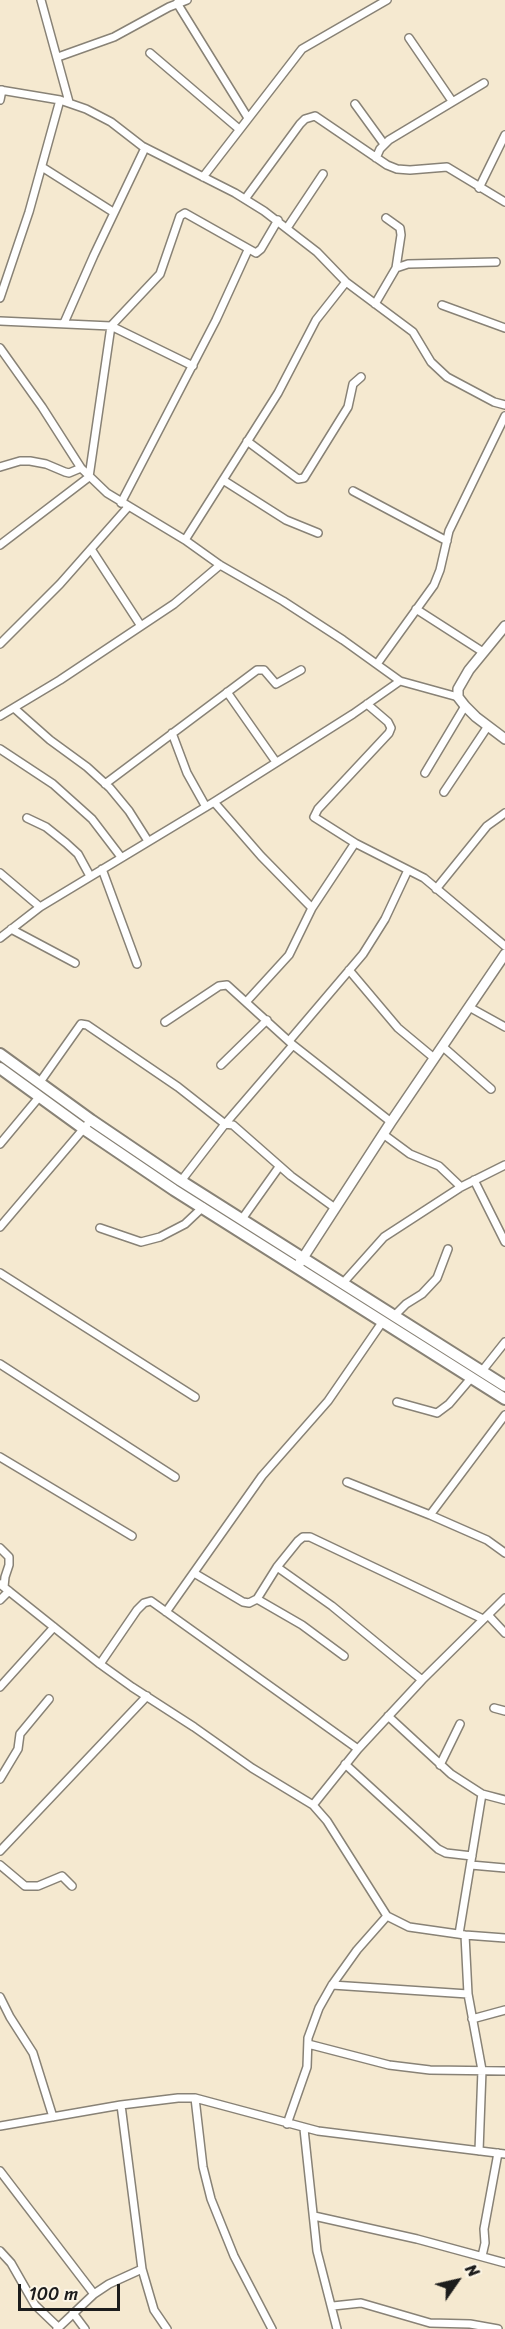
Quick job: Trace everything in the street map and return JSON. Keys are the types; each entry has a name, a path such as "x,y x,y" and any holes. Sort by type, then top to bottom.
{"main road":[{"path":"0,1054 40,1082 88,1124 203,1207 343,1283 505,1386"},
{"path":"0,1068 40,1096 242,1218 383,1321 505,1399"}],"street":[{"path":"41,0 69,102"},
{"path":"57,57 114,38 171,3 187,0"},
{"path":"202,177 302,49 387,0"},
{"path":"171,3 248,118"},
{"path":"410,38 453,101"},
{"path":"150,53 239,129"},
{"path":"376,158 384,144 484,82"},
{"path":"0,100 1,90 69,102 111,122 145,148 245,199 278,220 317,252 346,282 413,333 431,362 447,377 494,402 505,405"},
{"path":"0,298 29,212 60,100"},
{"path":"355,104 384,144"},
{"path":"245,199 300,123 310,116 315,116 376,158 397,169 447,167 505,202"},
{"path":"479,188 505,135"},
{"path":"64,323 113,212 145,148"},
{"path":"42,167 113,212"},
{"path":"286,228 323,174"},
{"path":"0,545 89,477 111,326 159,274 183,214 185,213 248,250 259,252 278,220"},
{"path":"375,304 396,268 401,235 400,228 386,218"},
{"path":"121,503 216,320 248,250"},
{"path":"396,268 408,264 496,262"},
{"path":"185,540 278,393 316,320 346,282"},
{"path":"442,305 505,328"},
{"path":"0,321 111,326 192,366"},
{"path":"0,348 42,407 81,468 121,503 185,540 220,565 283,601 400,681 458,697 465,706 505,738"},
{"path":"247,441 298,479 304,478 348,407 353,384 361,377"},
{"path":"377,664 437,577 449,531 505,416"},
{"path":"0,467 20,461 30,461 46,464 69,473 81,468"},
{"path":"222,480 286,519 318,534"},
{"path":"353,491 447,541"},
{"path":"0,644 60,584 128,507"},
{"path":"91,549 141,626"},
{"path":"0,716 60,680 174,604 220,565"},
{"path":"416,609 483,652"},
{"path":"458,697 461,682 505,626"},
{"path":"105,784 260,669 264,670 276,684 301,670"},
{"path":"0,938 40,907 214,802 400,681"},
{"path":"227,692 276,762"},
{"path":"367,704 388,722 391,728 389,733 313,814 321,823 355,843 424,878 505,946"},
{"path":"425,773 465,706"},
{"path":"14,708 105,784 129,811 148,841"},
{"path":"444,792 488,726"},
{"path":"172,733 187,773 206,807"},
{"path":"0,749 53,784 92,819 121,857"},
{"path":"214,802 261,856 312,908"},
{"path":"436,889 487,826 505,813"},
{"path":"27,818 46,827 74,849 90,876"},
{"path":"247,1001 289,955 312,908 355,843"},
{"path":"102,869 137,964"},
{"path":"181,1181 376,935 408,870"},
{"path":"0,873 40,907"},
{"path":"11,929 75,963"},
{"path":"300,1261 505,954"},
{"path":"349,970 398,1028 434,1058"},
{"path":"165,1022 223,984 227,985 291,1043 391,1122"},
{"path":"469,1007 505,1027"},
{"path":"221,1065 267,1020"},
{"path":"40,1082 81,1024 87,1024 178,1087 225,1124 238,1129 279,1167 334,1208"},
{"path":"442,1046 491,1089"},
{"path":"0,1144 40,1096"},
{"path":"0,1227 88,1124"},
{"path":"383,1134 410,1154 438,1166 461,1187"},
{"path":"343,1283 370,1250 384,1237 461,1187 505,1165"},
{"path":"242,1218 279,1167"},
{"path":"474,1180 505,1242"},
{"path":"100,1228 141,1242 160,1237 185,1224 203,1207"},
{"path":"395,1315 406,1304 422,1294 437,1278 448,1249"},
{"path":"0,1273 195,1397"},
{"path":"166,1612 262,1476 324,1406 383,1321"},
{"path":"482,1371 505,1342"},
{"path":"0,1364 175,1477"},
{"path":"397,1402 437,1413 449,1404 472,1377"},
{"path":"430,1515 505,1415"},
{"path":"0,1457 132,1536"},
{"path":"347,1482 487,1540 505,1553"},
{"path":"194,1573 243,1602 249,1603 257,1599 277,1567 298,1541 303,1537 310,1537 486,1617 505,1633"},
{"path":"0,1548 9,1557 0,1600"},
{"path":"277,1567 332,1606 422,1680"},
{"path":"4,1588 100,1664 252,1768 313,1805 327,1821 387,1916 409,1926 462,1935 505,1938"},
{"path":"313,1805 345,1764 388,1716 505,1598"},
{"path":"257,1599 296,1621 344,1656"},
{"path":"100,1664 137,1610 144,1603 151,1601 358,1749"},
{"path":"0,1687 54,1627"},
{"path":"0,1851 147,1696"},
{"path":"0,1779 18,1749 20,1734 49,1699"},
{"path":"494,1708 505,1711"},
{"path":"388,1716 440,1765 482,1794 505,1800"},
{"path":"440,1765 460,1724"},
{"path":"345,1764 438,1849 446,1853 472,1856"},
{"path":"479,2151 482,2070 468,1994 462,1935 482,1794"},
{"path":"0,1865 26,1886 38,1886 62,1876 72,1886"},
{"path":"471,1865 505,1868"},
{"path":"287,2124 307,2067 308,2044 319,2008 357,1950 387,1916"},
{"path":"332,1985 468,1994"},
{"path":"0,1997 33,2053 53,2117"},
{"path":"472,2019 505,2010"},
{"path":"308,2044 360,2060 389,2065 430,2070 505,2070"},
{"path":"0,2126 121,2105 195,2098 304,2129 502,2154 484,2229 485,2243 482,2256"},
{"path":"195,2098 203,2167 211,2199 234,2256 272,2329"},
{"path":"121,2105 142,2269 154,2310 167,2329"},
{"path":"304,2129 319,2261 333,2306 337,2329"},
{"path":"0,2171 94,2294"},
{"path":"314,2216 505,2263"},
{"path":"0,2251 11,2263 35,2306 58,2328 94,2294 109,2284 142,2269"},
{"path":"333,2306 361,2303 430,2323 470,2324 498,2329"},
{"path":"73,2313 85,2329"}]}
